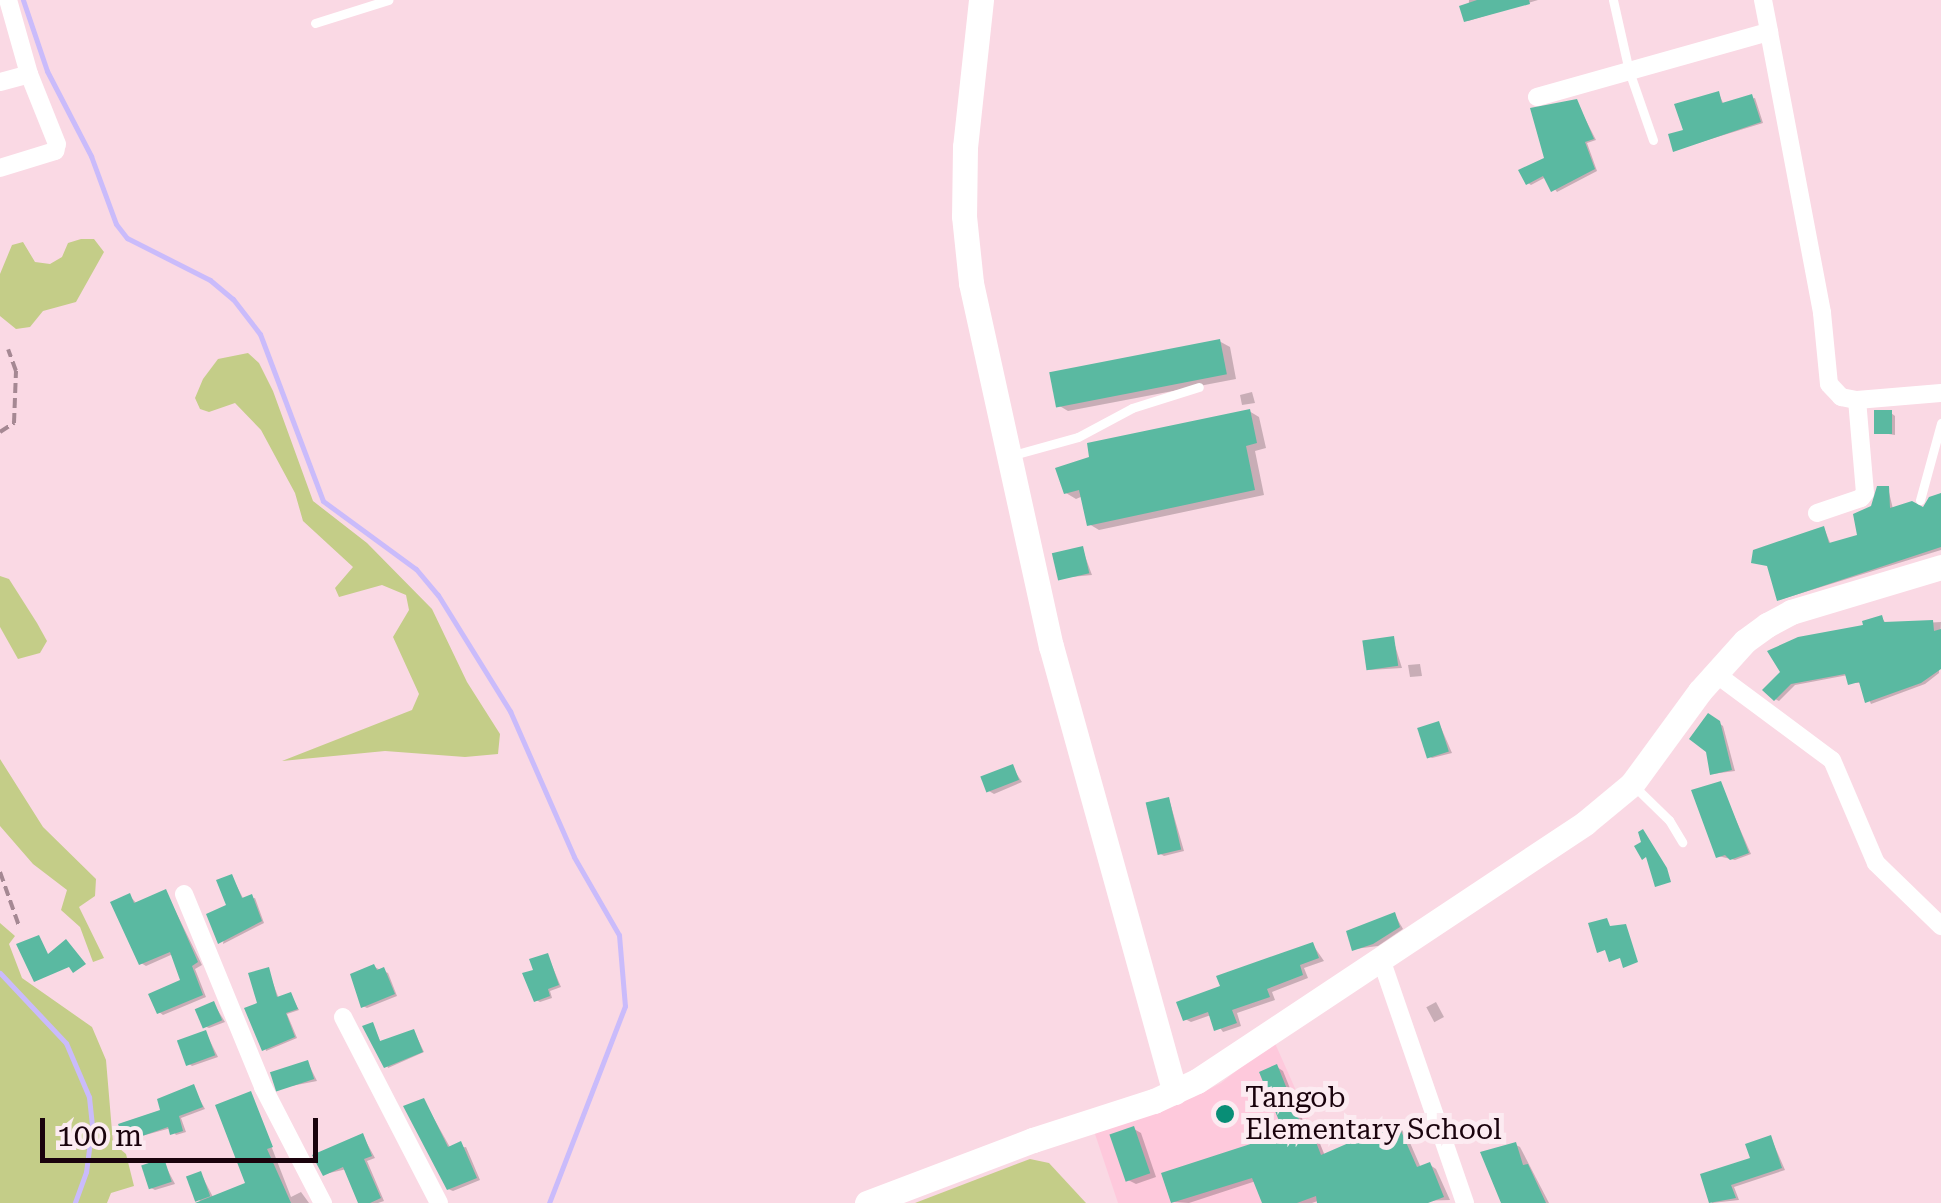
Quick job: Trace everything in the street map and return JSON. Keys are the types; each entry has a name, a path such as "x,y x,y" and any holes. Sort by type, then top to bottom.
{"street":[{"path":"0,168 55,152 56,137 29,74 8,0"},
{"path":"981,0 965,147 964,216 971,283 1006,457 1051,646 1174,1092"},
{"path":"1763,0 1822,313 1830,384 1841,397 1857,400 1941,392"},
{"path":"1537,96 1769,32"},
{"path":"0,82 29,74"},
{"path":"1817,513 1866,493 1857,400"},
{"path":"868,1203 1174,1092 1503,881 1632,784 1745,641 1790,612 1941,567"},
{"path":"1716,674 1832,760 1876,863 1941,926"},
{"path":"184,894 264,1087 323,1203"},
{"path":"1381,959 1465,1203"},
{"path":"343,1016 439,1203"}],"lane":[{"path":"315,23 388,0"},
{"path":"1613,0 1629,71 1653,140"},
{"path":"1006,457 1078,436 1132,408 1198,387"},
{"path":"1920,500 1941,423"},
{"path":"1632,784 1669,820 1682,842"}],"path":[{"path":"0,432 14,423 16,371 8,350"},
{"path":"0,872 20,926"}],"shaded area":[{"name":"Tangob Elementary School","path":"1274,1041 1346,1203 1118,1203 1094,1131 1194,1097 1221,1083"}],"green space":[{"path":"94,239 104,252 76,302 43,311 30,327 16,329 0,316 0,274 12,245 23,242 35,262 50,264 62,257 68,243"},
{"path":"248,353 259,363 273,391 313,501 367,543 432,609 467,682 500,734 498,754 465,757 385,751 282,761 412,710 419,694 393,637 409,610 406,595 382,585 339,597 335,588 353,567 303,521 295,493 261,430 235,403 209,412 200,409 195,398 218,359"},
{"path":"0,576 9,579 47,641 40,653 18,659 0,627"},
{"path":"0,759 43,827 96,879 95,896 79,907 104,958 93,962 80,927 61,910 67,890 33,864 0,826"},
{"path":"0,923 15,936 9,944 22,978 92,1027 106,1060 113,1143 126,1154 134,1186 111,1193 107,1203 0,1203"},
{"path":"1030,1159 1049,1163 1086,1203 915,1203"}],"building":[{"path":"1477,0 1529,0 1530,4 1464,22 1459,6"},
{"path":"1719,91 1722,103 1752,94 1761,122 1673,152 1668,134 1683,130 1674,104"},
{"path":"1577,99 1594,139 1585,142 1595,169 1551,192 1543,176 1526,185 1518,170 1544,158 1530,108"},
{"path":"1220,339 1227,374 1056,408 1049,372"},
{"path":"1250,409 1257,443 1246,446 1255,490 1087,526 1079,490 1064,494 1055,468 1089,457 1087,443"},
{"path":"1874,410 1892,410 1892,434 1874,434"},
{"path":"1877,486 1889,486 1890,508 1912,501 1923,507 1929,497 1941,493 1941,547 1777,601 1767,566 1751,563 1753,550 1824,526 1829,543 1857,535 1853,514 1871,506"},
{"path":"1083,546 1089,573 1058,580 1052,553"},
{"path":"1882,615 1884,622 1933,620 1934,631 1941,629 1941,669 1921,683 1865,703 1859,682 1848,685 1845,674 1791,684 1774,701 1762,690 1780,672 1767,651 1798,637 1863,625 1862,621"},
{"path":"1394,636 1398,666 1366,670 1362,640"},
{"path":"1708,713 1720,721 1732,770 1710,775 1706,752 1689,739"},
{"path":"1439,721 1449,751 1427,759 1417,728"},
{"path":"1013,764 1019,780 986,792 980,777"},
{"path":"1721,781 1749,853 1730,860 1725,855 1716,858 1691,790"},
{"path":"1169,797 1181,850 1158,855 1146,802"},
{"path":"1643,829 1667,868 1671,882 1655,887 1646,857 1642,860 1634,846 1641,842 1638,832"},
{"path":"232,874 242,898 252,894 262,921 218,944 206,914 226,905 216,880"},
{"path":"166,889 198,962 192,966 203,995 157,1014 148,994 180,980 170,952 139,965 110,902 130,893 134,903"},
{"path":"1395,912 1400,927 1373,944 1352,951 1346,931"},
{"path":"1607,918 1610,926 1626,924 1638,962 1623,968 1620,958 1609,962 1605,950 1597,953 1588,923"},
{"path":"39,935 48,954 66,939 86,964 73,973 69,967 34,982 16,944"},
{"path":"1313,942 1319,958 1300,965 1303,975 1267,989 1270,997 1232,1010 1237,1023 1214,1031 1208,1012 1183,1021 1176,1002 1220,986 1216,976"},
{"path":"548,953 559,985 548,989 550,996 534,1002 522,973 533,970 529,959"},
{"path":"374,964 377,970 384,967 395,994 361,1008 350,974"},
{"path":"269,967 277,997 291,992 298,1009 286,1013 295,1037 262,1051 244,1008 257,1003 248,973"},
{"path":"214,1001 222,1020 203,1029 195,1009"},
{"path":"373,1022 380,1041 414,1029 423,1052 384,1068 362,1026"},
{"path":"206,1030 215,1055 186,1066 177,1041"},
{"path":"308,1060 314,1079 276,1091 270,1072"},
{"path":"1277,1064 1300,1122 1307,1119 1321,1155 1397,1122 1417,1167 1430,1162 1444,1197 1428,1203 1317,1203 1316,1196 1297,1203 1262,1203 1252,1178 1171,1203 1161,1173 1284,1133 1259,1072"},
{"path":"194,1084 203,1107 179,1116 183,1131 170,1135 168,1127 125,1142 118,1124 160,1110 157,1099"},
{"path":"251,1091 273,1147 267,1149 291,1203 195,1203 245,1183 215,1105"},
{"path":"424,1098 448,1147 461,1141 477,1178 447,1190 403,1106"},
{"path":"1134,1126 1150,1173 1126,1182 1109,1134"},
{"path":"363,1133 372,1156 364,1159 381,1198 370,1203 358,1203 343,1167 323,1176 312,1155"},
{"path":"1771,1135 1782,1168 1731,1185 1736,1198 1709,1203 1700,1174 1750,1158 1745,1144"},
{"path":"1516,1142 1523,1165 1528,1164 1546,1203 1501,1203 1480,1152"},
{"path":"164,1158 172,1182 149,1189 141,1165"},
{"path":"201,1171 210,1196 195,1202 186,1176"}],"waterway":[{"path":"23,0 47,71 91,156 116,224 127,238 210,280 233,299 260,334 323,501 416,569 438,595 510,711 574,857 619,935 625,1006 549,1203"},
{"path":"0,973 66,1043 89,1097 92,1126 86,1172 75,1203"}],"place":[{"name":"Tangob Elementary School","path":"1225,1114"}]}
